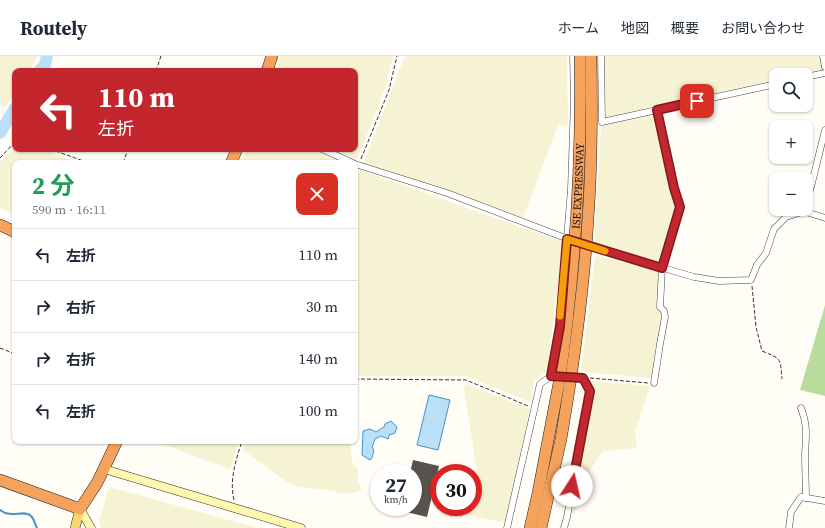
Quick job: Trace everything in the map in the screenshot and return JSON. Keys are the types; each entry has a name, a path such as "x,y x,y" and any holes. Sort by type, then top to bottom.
{"highway":[{"path":"268,68 272,56"},
{"name":"ISE EXPRESSWAY","path":"541,528 561,439 560,381 571,294 578,216 580,159 580,56"},
{"name":"ISE EXPRESSWAY","path":"530,528 560,381 582,295 589,216 592,101 591,56"},
{"path":"0,226 12,231"},
{"path":"0,480 80,509 104,469 116,444"}],"main road":[{"path":"75,528 80,509"}],"street":[{"path":"560,381 560,326 571,181 574,101 573,56"},
{"path":"601,56 602,122 769,86"},
{"path":"823,56 825,67"},
{"path":"813,76 825,73"},
{"path":"654,384 665,317 664,311 660,307 662,268 680,207 674,188 657,110"},
{"path":"813,179 825,130"},
{"path":"329,152 346,160"},
{"path":"358,165 447,193 567,239 694,277 719,281 752,280 757,265 766,252 774,229 789,216"},
{"path":"813,213 825,218"},
{"path":"508,528 540,384 583,378 590,391 564,528"},
{"path":"801,408 807,434 805,454 806,498"},
{"path":"104,469 301,528"},
{"path":"789,528 791,512 801,497 825,501"},
{"path":"80,509 91,528"}],"path":[{"path":"157,68 161,56"},
{"path":"357,160 389,90 397,56"},
{"path":"0,158 12,145"},
{"path":"58,152 81,160"},
{"path":"752,280 756,327 762,352 778,358 780,361 782,379"},
{"path":"0,348 12,353"},
{"path":"583,378 654,384"},
{"path":"358,379 466,380 534,408"},
{"path":"236,508 231,489 241,444"}],"shaded area":[{"path":"0,56 38,56 31,68 12,68 12,98 5,108 0,104"},
{"path":"281,56 393,56 385,88 357,160 340,152 358,152 358,68 277,68"},
{"path":"405,56 567,56 568,126 558,125 523,218 436,185 363,164"},
{"path":"604,56 820,56 823,70 813,72 813,68 769,68 769,82 606,117"},
{"path":"655,114 676,207 661,262 594,244 601,126"},
{"path":"12,150 12,152 49,152 72,160 12,160 12,213 0,208 0,162"},
{"path":"245,152 319,152 337,160 242,160"},
{"path":"360,170 563,242 547,372 534,380 531,402 466,376 358,376 358,175"},
{"path":"595,256 659,271 657,309 662,315 651,378 581,372"},
{"path":"588,381 650,386 635,432 637,448 603,451 583,480 575,514 571,514 594,393 592,385"},
{"path":"466,384 530,409 505,523 474,516 482,516 482,464 476,464 464,389"},
{"path":"162,444 238,444 230,469"},
{"path":"245,444 350,444 352,464 358,469 358,482 362,490 346,494 321,489 297,487 287,482 243,450"},
{"path":"109,487 258,528 101,528 99,522"}],"green space":[{"path":"825,305 825,396 800,390"}],"water":[{"path":"429,395 450,400 438,450 417,445"},
{"path":"391,421 397,427 395,433 389,435 388,439 381,436 375,439 372,447 374,450 370,460 362,455 363,431 370,429 376,432"}],"building":[{"path":"413,460 430,464 430,504 427,517 422,516 422,464 412,464"}],"waterway":[{"path":"42,68 45,65 47,56"},
{"path":"0,133 12,113"},
{"path":"0,510 9,514 28,514 33,519 37,528"}],"slow traffic":[{"path":"560,316 567,239 605,251"}],"route":[{"path":"572,486 590,391 583,378 551,376 560,326 567,239 662,268 680,207 674,188 657,110 697,101"}]}
